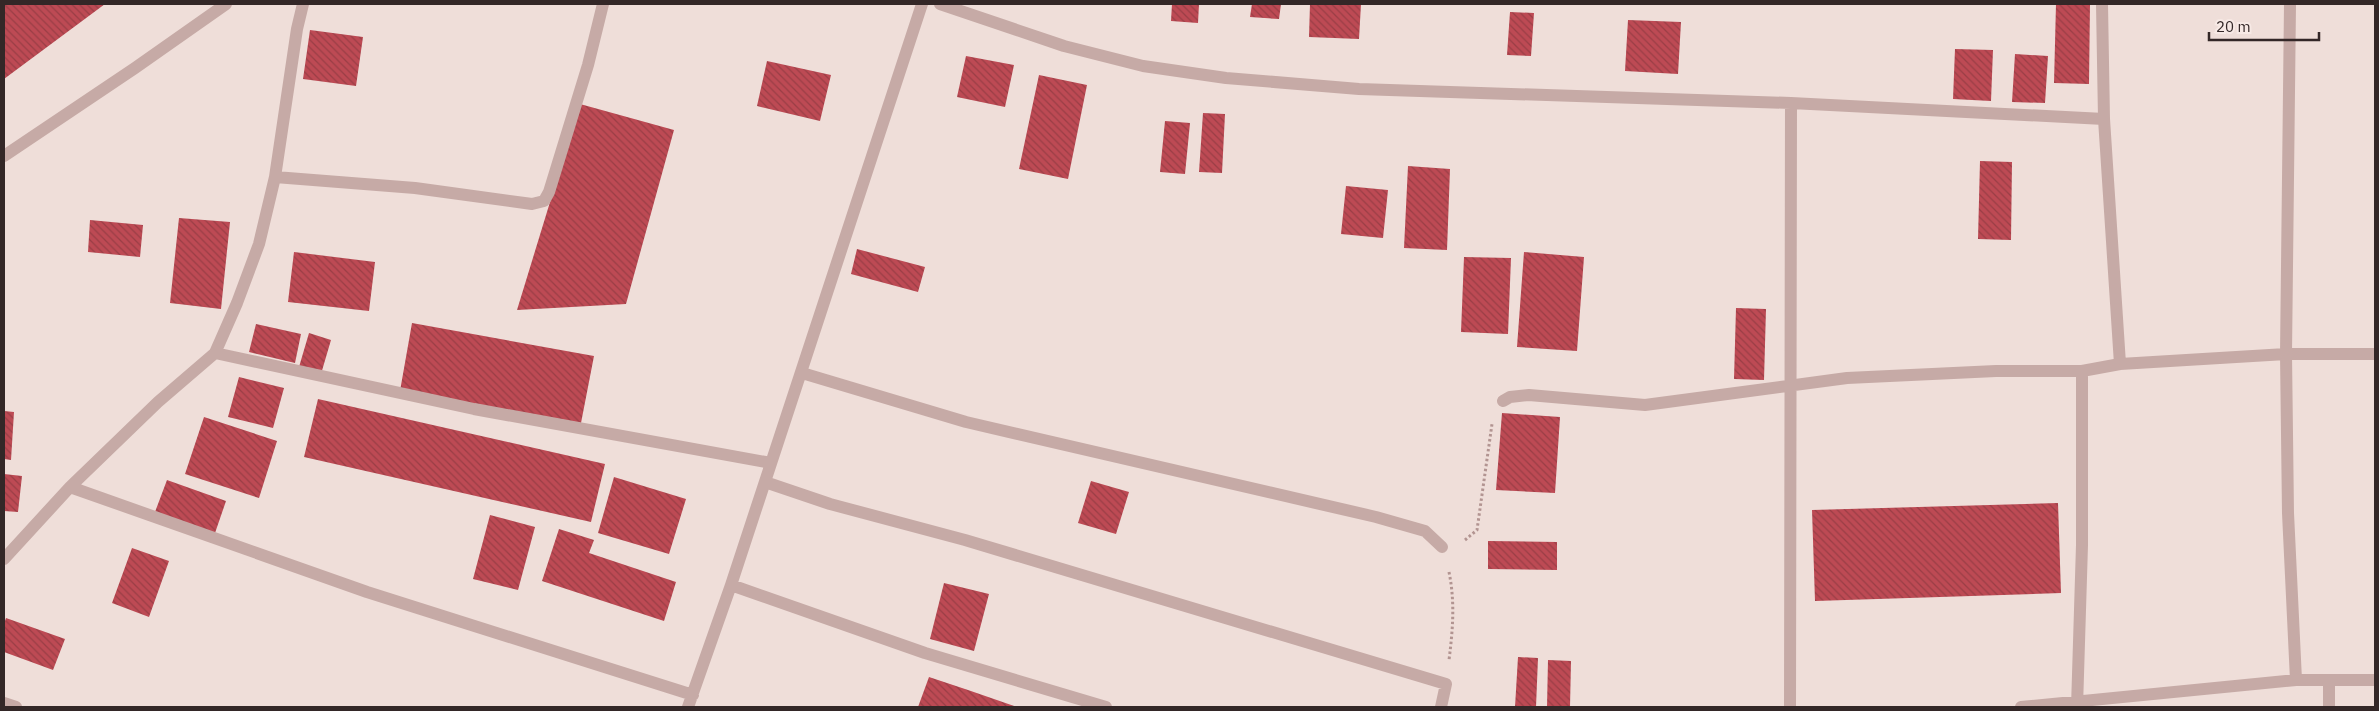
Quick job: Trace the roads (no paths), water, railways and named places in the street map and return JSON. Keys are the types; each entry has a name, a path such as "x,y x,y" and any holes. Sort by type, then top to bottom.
{"street":[{"path":"4,156 226,4"},
{"path":"4,560 70,487 158,402 215,353 237,303 259,244 275,177 297,29 303,4"},
{"path":"275,177 415,188 532,204 544,201 549,192 588,65 603,4"},
{"path":"688,707 802,373 857,198 922,4"},
{"path":"940,4 1064,46 1143,66 1226,78 1359,89 1790,103 2104,119"},
{"path":"2102,4 2104,119 2120,364"},
{"path":"2290,4 2286,354 2288,513 2296,680"},
{"path":"1790,103 1790,707"},
{"path":"215,353 474,409 771,463"},
{"path":"1503,401 1518,395 1529,395 1645,405 1847,378 1996,371 2082,371 2120,364 2286,354 2375,354"},
{"path":"2077,705 2082,545 2082,371"},
{"path":"802,373 966,422 1425,531 1442,547"},
{"path":"765,482 830,504 965,540 1446,684 1441,707"},
{"path":"70,487 366,592 693,695"},
{"path":"731,585 925,652 1106,707"},
{"path":"2021,707 2077,705 2296,680 2375,680"},
{"path":"2329,680 2329,707"},
{"path":"4,703 16,707"}]}
